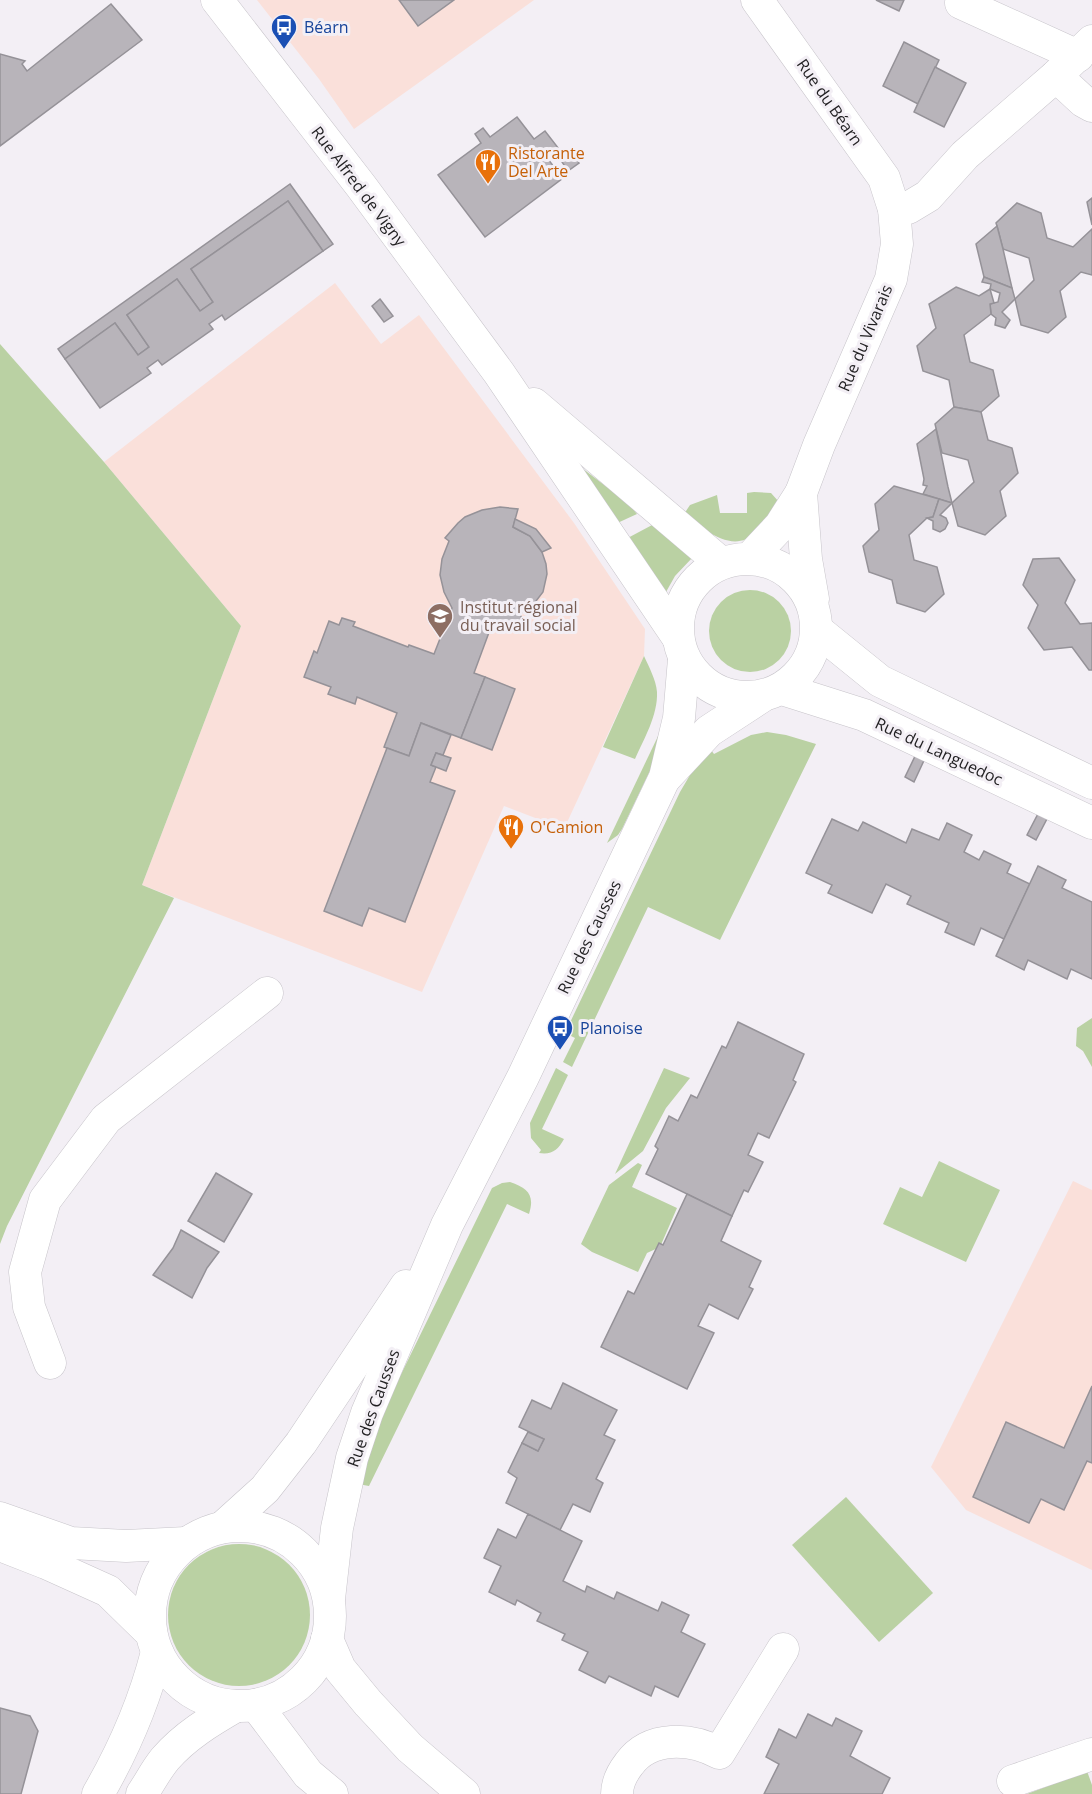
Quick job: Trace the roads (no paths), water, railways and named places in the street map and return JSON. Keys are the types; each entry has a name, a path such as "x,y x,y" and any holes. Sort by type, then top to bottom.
{"street":[{"name":"Rue Alfred de Vigny","path":"217,0 361,186 499,373 681,648"},
{"path":"961,3 1075,58"},
{"name":"Rue du Béarn","path":"766,4 884,178 894,209"},
{"path":"1075,58 1083,101 1092,106"},
{"path":"894,209 908,208 928,196 965,155 1075,58"},
{"name":"Rue du Vivarais","path":"736,561 780,526 801,493 819,445 891,279 897,244 894,209"},
{"name":"Rue Alfred de Vigny","path":"499,373 571,437 736,561"},
{"name":"Rue du Vivarais","path":"801,493 806,559 816,619"},
{"path":"816,619 812,653 800,673 772,693 738,698 716,691 698,678 681,648 679,614 687,592 701,575 736,561 772,563 791,574 805,589 816,619 880,681 1092,783"},
{"name":"Rue des Causses","path":"329,1599 337,1528 352,1458 367,1413 447,1225 523,1077 665,777 679,718 681,648"},
{"name":"Rue des Causses","path":"665,777 709,730 772,693"},
{"name":"Rue du Languedoc","path":"772,693 864,715 1092,823"},
{"path":"50,1363 29,1307 25,1272 45,1200 106,1119 267,993"},
{"name":"Rue des Causses","path":"223,1527 265,1489 301,1443 447,1225"},
{"path":"0,1518 71,1543 126,1546 186,1543"},
{"path":"142,1794 164,1760 182,1741 205,1725 246,1706 276,1699 293,1689 308,1675 320,1658 327,1640 330,1619 329,1599 313,1562 299,1547 282,1536 263,1528 243,1526 223,1527 204,1533 186,1543 171,1557 160,1574 153,1593 150,1613 154,1642 167,1670 181,1685 216,1704 246,1706 308,1774 332,1794"},
{"path":"0,1545 108,1591 154,1642"},
{"path":"327,1640 340,1669 368,1703 410,1748 464,1794"},
{"path":"98,1794 114,1766 138,1713 154,1642"},
{"path":"617,1794 617,1786 623,1772 635,1756 658,1744 684,1741 708,1747 719,1754 783,1649"},
{"path":"1013,1781 1092,1754"}],"place":[{"name":"Béarn","path":"284,50"},
{"name":"Ristorante Del Arte","path":"488,185"},
{"name":"Institut régional du travail social","path":"440,639"},
{"name":"O'Camion","path":"511,850"},
{"name":"Planoise","path":"560,1051"}]}
